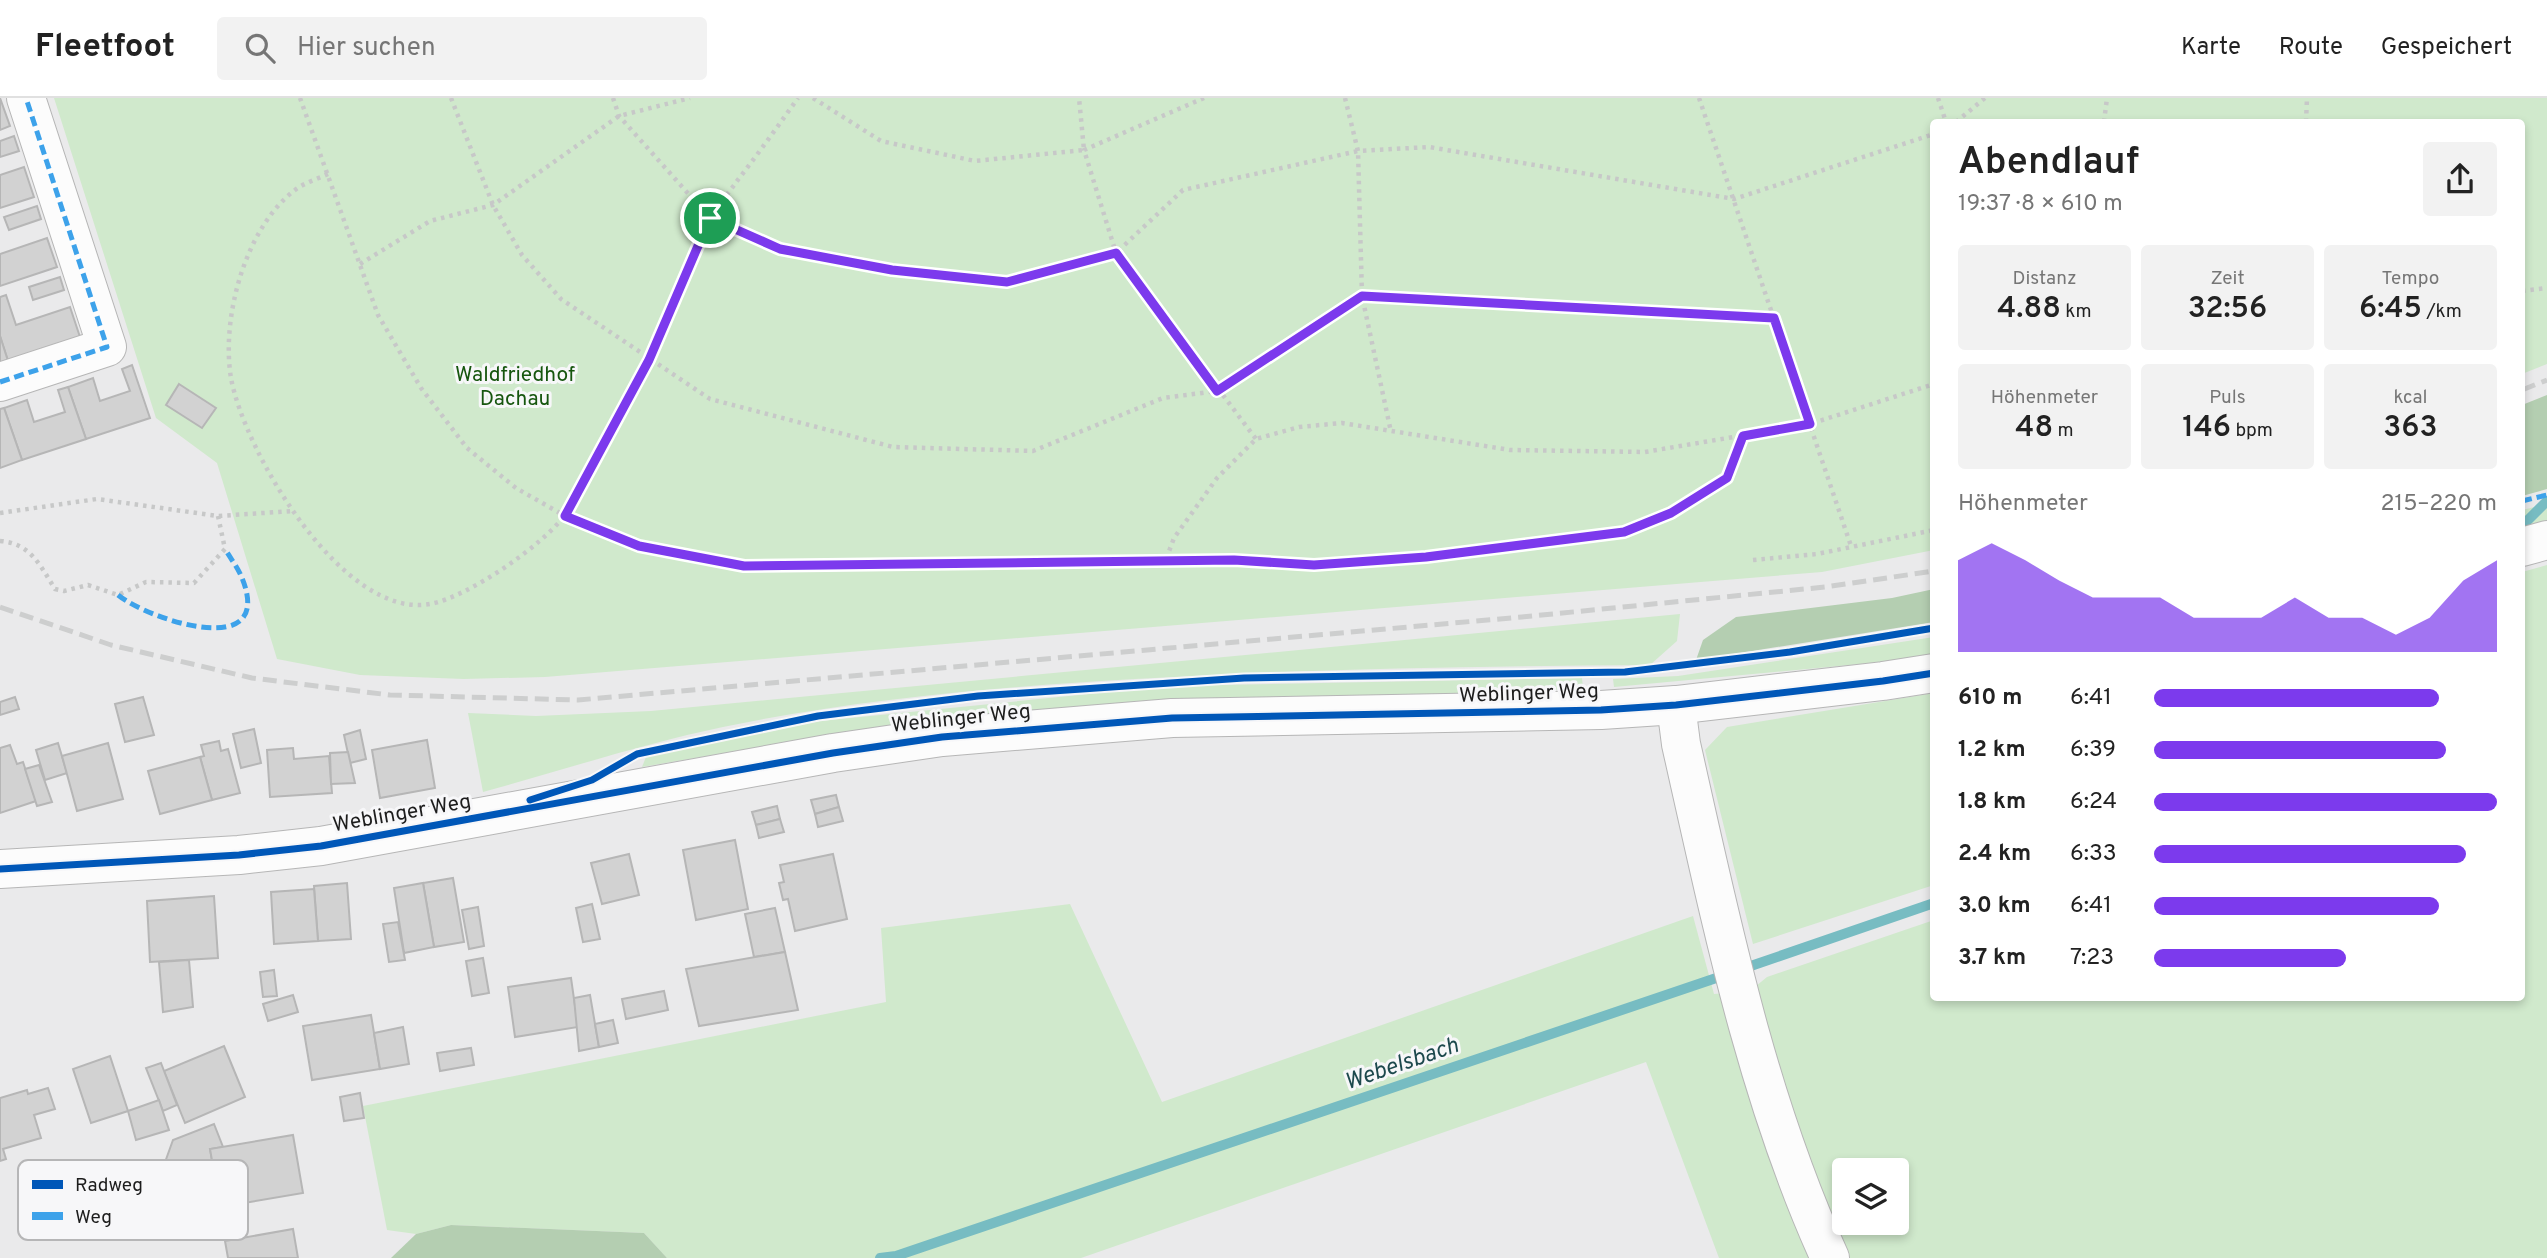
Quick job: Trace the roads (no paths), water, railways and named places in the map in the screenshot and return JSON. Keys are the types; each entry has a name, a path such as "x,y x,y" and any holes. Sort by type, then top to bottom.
{"street":[{"path":"0,382 107,347 26,98"},
{"path":"2525,546 2547,540"},
{"name":"Weblinger Weg","path":"0,869 239,855 321,846 833,753 942,737 1172,718 1442,714 1676,705 1930,674"},
{"path":"1676,705 1681,744 1738,988 1807,1208 1830,1258"}],"waterway":[{"name":"Webelsbach","path":"2525,523 2547,501"},
{"name":"Webelsbach","path":"1742,969 1930,904"},
{"name":"Webelsbach","path":"880,1258 896,1256 1728,974"}],"railway":[{"path":"2525,389 2547,380"},
{"path":"0,607 111,645 252,678 390,695 578,700 1522,617 1825,587 1930,572"}],"park label":[{"name":"Waldfriedhof Dachau","path":"515,387"}]}
